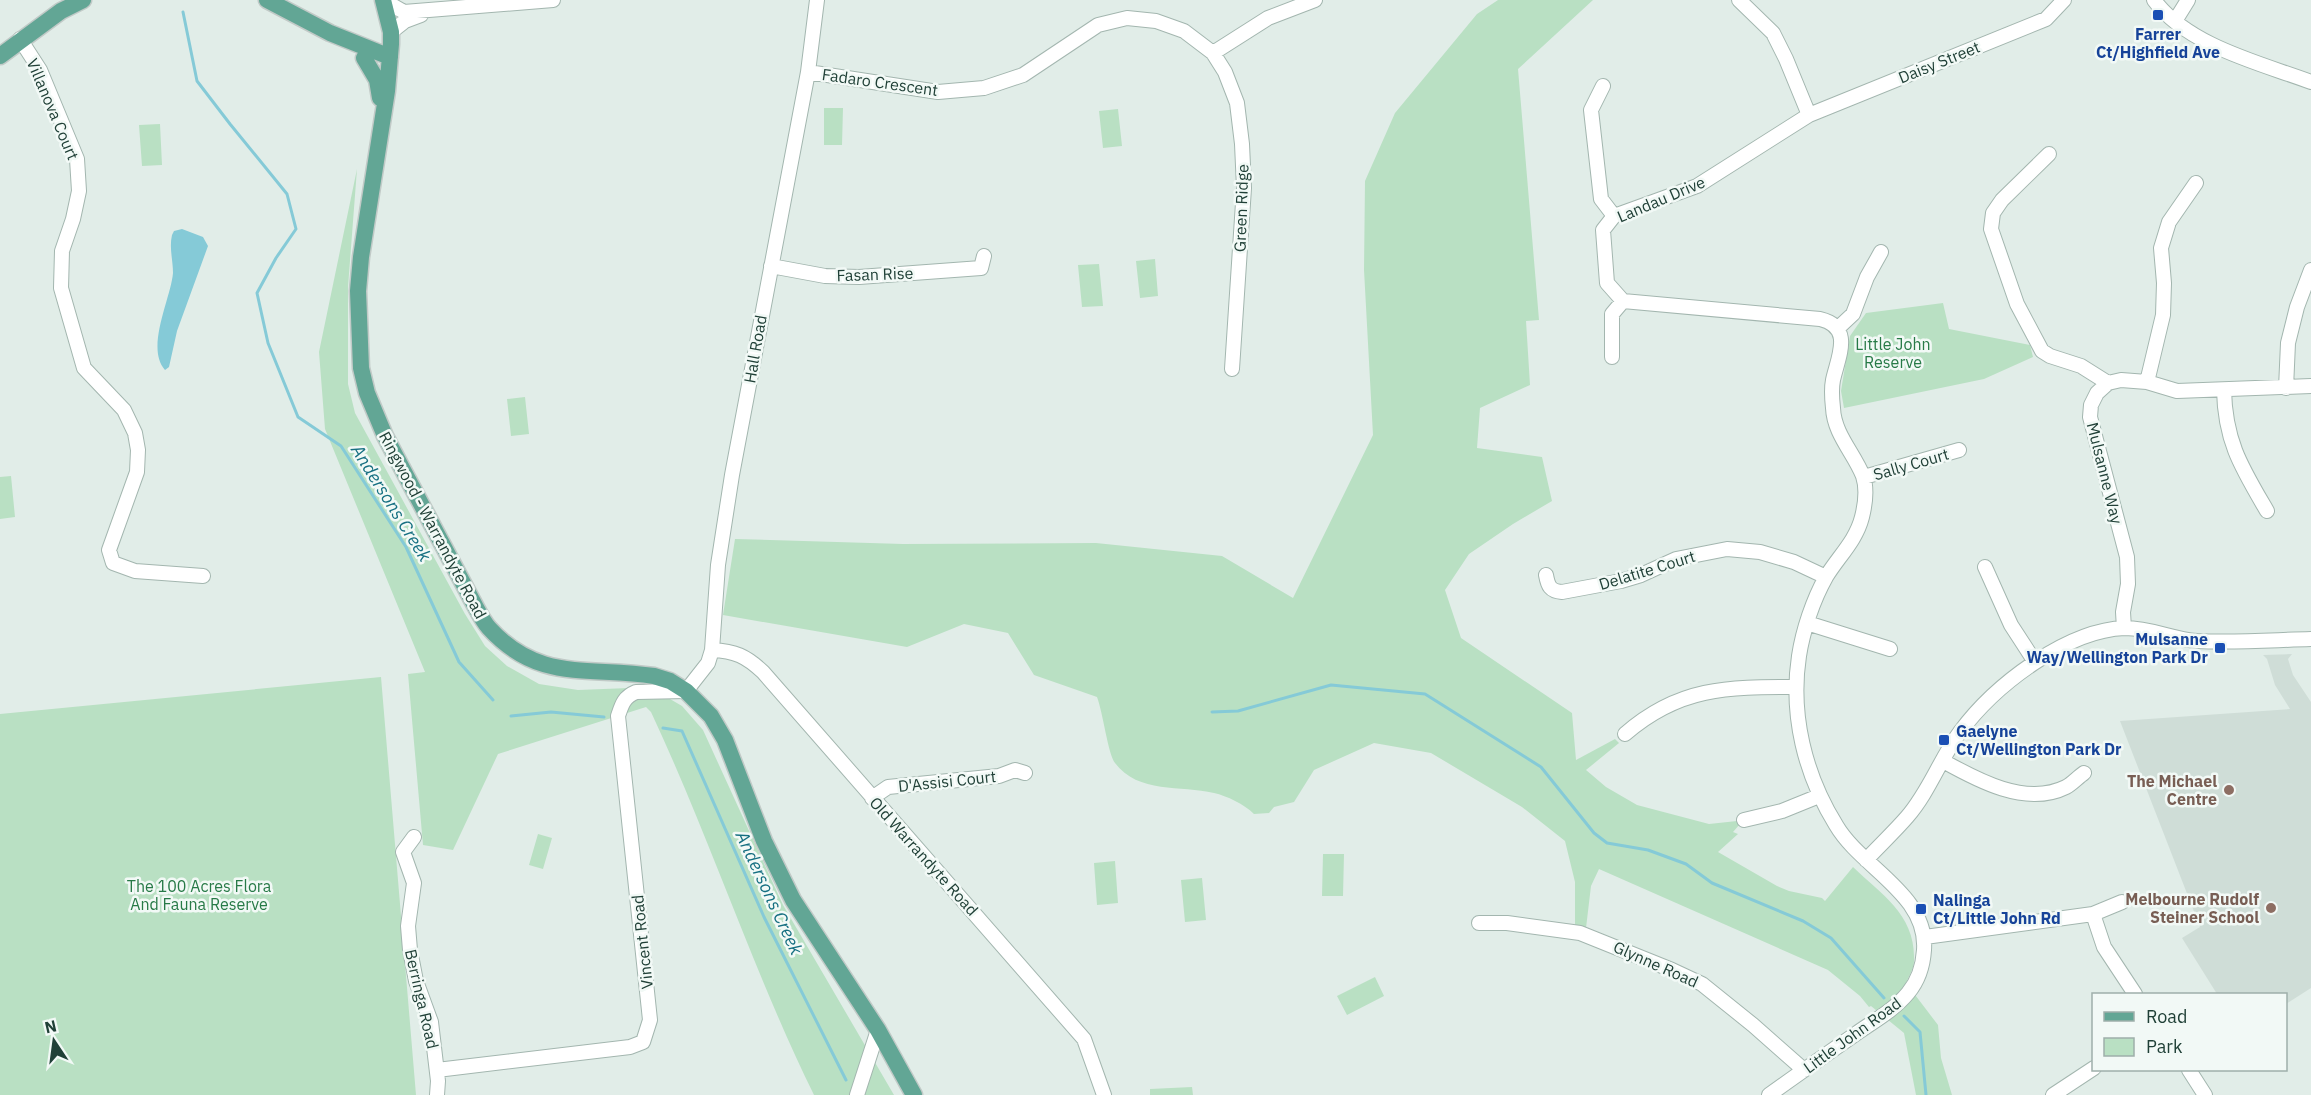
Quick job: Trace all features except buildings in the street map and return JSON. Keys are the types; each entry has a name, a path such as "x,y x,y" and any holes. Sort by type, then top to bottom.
{"main road":[{"path":"0,56 20,39 61,11 83,0"},
{"path":"267,0 389,62"},
{"name":"Ringwood - Warrandyte Road","path":"383,0 390,27 389,62 358,291 361,368 367,393 385,436 487,626 508,646 523,657 560,669 630,672 670,681 686,691 711,716 725,740 764,841 789,892 878,1030 914,1095"},
{"path":"337,36 375,42 390,27"},
{"path":"337,36 364,58 377,80 380,92 375,161"},
{"path":"364,58 389,62"}],"street":[{"path":"383,0 404,12 553,0"},
{"name":"Hall Road","path":"686,691 708,663 712,650 714,603 723,531 808,72 817,0"},
{"path":"1214,53 1268,18 1315,0"},
{"path":"1739,0 1773,33 1809,115"},
{"name":"Daisy Street","path":"1809,115 2046,19 2064,0"},
{"path":"2154,0 2175,21 2212,45 2311,82"},
{"path":"2175,21 2188,0"},
{"path":"390,27 429,11"},
{"name":"Fadaro Crescent","path":"808,72 938,92 984,88 1023,75 1098,25 1127,18 1156,21 1184,31 1214,53"},
{"name":"Villanova Court","path":"20,39 40,70 77,159 79,191 73,219 62,251 61,288 84,368 124,410 136,442 137,472 109,550 110,557 113,563 135,571 204,576"},
{"name":"Green Ridge","path":"1214,53 1225,72 1237,103 1242,144 1244,188 1232,369"},
{"path":"1603,86 1592,110 1601,199 1614,216"},
{"name":"Landau Drive","path":"1623,301 1607,283 1604,230 1614,216 1697,186 1809,115"},
{"path":"2049,154 2002,200 1993,213 1991,229 2017,304 2042,351 2081,366 2108,383 2121,380 2147,382 2177,391 2311,386"},
{"path":"2147,382 2163,315 2164,283 2161,248 2169,222 2196,183"},
{"path":"1837,329 1853,314 1867,278 1881,252"},
{"name":"Fasan Rise","path":"771,266 825,276 859,277 984,267"},
{"path":"2286,388 2288,343 2311,270"},
{"path":"1612,357 1612,314 1623,301 1820,319 1828,321 1837,329 1842,345 1832,391 1833,413 1839,431 1864,477 1865,497 1861,519 1847,548 1826,577 1807,624 1799,654 1795,687 1802,743 1819,796 1850,846 1901,894 1918,915 1925,937 2093,914 2122,902"},
{"name":"Mulsanne Way","path":"2108,383 2097,393 2091,405 2090,417 2127,557 2128,584 2123,612 2124,628"},
{"path":"2224,390 2225,416 2230,440 2238,460 2267,511"},
{"name":"Sally Court","path":"1864,477 1959,450"},
{"name":"Delatite Court","path":"1545,575 1548,585 1554,591 1562,592 1621,581 1641,575 1676,559 1727,549 1760,552 1794,562 1826,577"},
{"path":"1985,567 2011,625 2035,662"},
{"path":"1807,624 1890,649"},
{"path":"1866,860 1908,817 1959,734 1976,712 2003,686 2035,662 2075,641 2104,631 2124,628 2144,629 2197,641 2311,639"},
{"name":"Old Warrandyte Road","path":"712,650 739,654 748,658 763,672 1084,1039 1104,1095"},
{"path":"1625,734 1642,719 1678,700 1699,693 1726,688 1795,687"},
{"name":"Vincent Road","path":"437,1070 630,1047 643,1042 650,1020 618,716 623,701 636,692 686,691"},
{"path":"1943,761 1991,786 2022,793 2046,792 2066,787 2084,772"},
{"name":"D'Assisi Court","path":"872,798 888,787 999,776 1018,767"},
{"path":"1744,820 1782,811 1819,796"},
{"name":"Berringa Road","path":"414,837 403,852 414,883 408,926 410,950 416,981 430,1022 437,1070 437,1095"},
{"path":"2093,914 2104,947 2134,993"},
{"name":"Glynne Road","path":"1479,923 1507,923 1581,933 1672,970 1702,984 1804,1070"},
{"name":"Little John Road","path":"1769,1095 1897,1005 1918,978 1925,937"},
{"path":"857,1095 878,1030"},
{"path":"2053,1095 2092,1069"},
{"path":"2190,1071 2205,1095"}],"shaded area":[{"name":"The Michael Centre","path":"2292,654 2288,659 2293,675 2311,702 2311,988 2287,1003 2287,993 2216,993 2182,938 2200,927 2120,721 2290,709 2275,685 2267,659 2263,655"}],"green space":[{"path":"1498,0 1593,0 1518,69 1539,320 1526,321 1530,385 1480,408 1477,448 1542,457 1552,501 1469,554 1445,590 1461,638 1572,713 1576,760 1615,739 1619,743 1586,770 1606,787 1637,805 1709,824 1737,821 1740,824 1733,832 1738,834 1718,852 1789,891 1822,898 1825,901 1853,867 1886,897 1903,918 1909,931 1914,961 1906,983 1938,1025 1941,1058 1952,1095 1916,1095 1904,1033 1871,1006 1869,1007 1860,996 1828,970 1599,869 1591,886 1586,928 1575,926 1575,882 1565,841 1522,807 1431,753 1374,743 1314,770 1294,802 1274,807 1269,813 1254,814 1230,798 1219,794 1161,787 1136,780 1125,773 1112,758 1097,697 1034,675 1008,633 964,624 907,647 723,615 735,539 903,544 1096,543 1222,556 1293,598 1373,435 1364,270 1365,181 1395,113 1477,14"},
{"path":"824,108 843,108 842,145 824,145"},
{"path":"1118,109 1122,146 1103,148 1099,111"},
{"path":"160,124 162,165 142,166 139,125"},
{"path":"357,169 348,287 348,384 355,413 465,614 485,646 507,666 539,684 578,690 629,688 670,699 682,706 703,730 783,905 894,1095 814,1095 771,1001 693,808 651,712 646,707 498,754 453,850 423,845 408,674 425,672 325,429 319,352"},
{"path":"1155,259 1158,296 1140,298 1136,261"},
{"path":"1099,264 1103,306 1082,307 1078,265"},
{"name":"Little John Reserve","path":"1943,303 1949,329 2030,345 2033,357 1984,379 1844,408 1841,391 1850,336 1866,313"},
{"path":"525,397 529,434 511,436 507,399"},
{"path":"11,476 15,517 0,519 0,477"},
{"name":"The 100 Acres Flora And Fauna Reserve","path":"381,677 416,1095 0,1095 0,714"},
{"path":"538,834 552,838 543,869 529,865"},
{"path":"1323,854 1344,854 1343,896 1322,896"},
{"path":"1115,861 1118,903 1097,905 1094,863"},
{"path":"1202,878 1206,920 1185,922 1181,880"},
{"path":"1375,977 1384,996 1347,1015 1337,996"},
{"path":"1192,1087 1193,1095 1150,1095 1150,1089"}],"water":[{"path":"182,229 203,237 208,246 177,331 169,367 165,370 160,361 158,336 173,273 172,235 174,231"}],"waterway":[{"name":"Andersons Creek","path":"183,12 197,81 287,194 296,229 276,258 257,293 268,343 298,417 341,446 406,547 459,662 493,700"},
{"path":"1212,712 1238,711 1331,685 1425,694 1541,767 1594,833 1607,843 1648,850 1686,864 1712,883 1803,921 1831,938 1884,998"},
{"name":"Andersons Creek","path":"511,716 551,712 604,717"},
{"name":"Andersons Creek","path":"663,728 682,731 764,917 846,1080"},
{"name":"Andersons Creek","path":"1904,1016 1920,1032 1926,1095"}],"place":[{"name":"Farrer Ct/Highfield Ave","path":"2158,15"},
{"name":"Mulsanne Way/Wellington Park Dr","path":"2220,648"},
{"name":"Gaelyne Ct/Wellington Park Dr","path":"1944,740"},
{"name":"The Michael Centre","path":"2229,790"},
{"name":"Melbourne Rudolf Steiner School","path":"2271,908"},
{"name":"Nalinga Ct/Little John Rd","path":"1921,909"}]}
